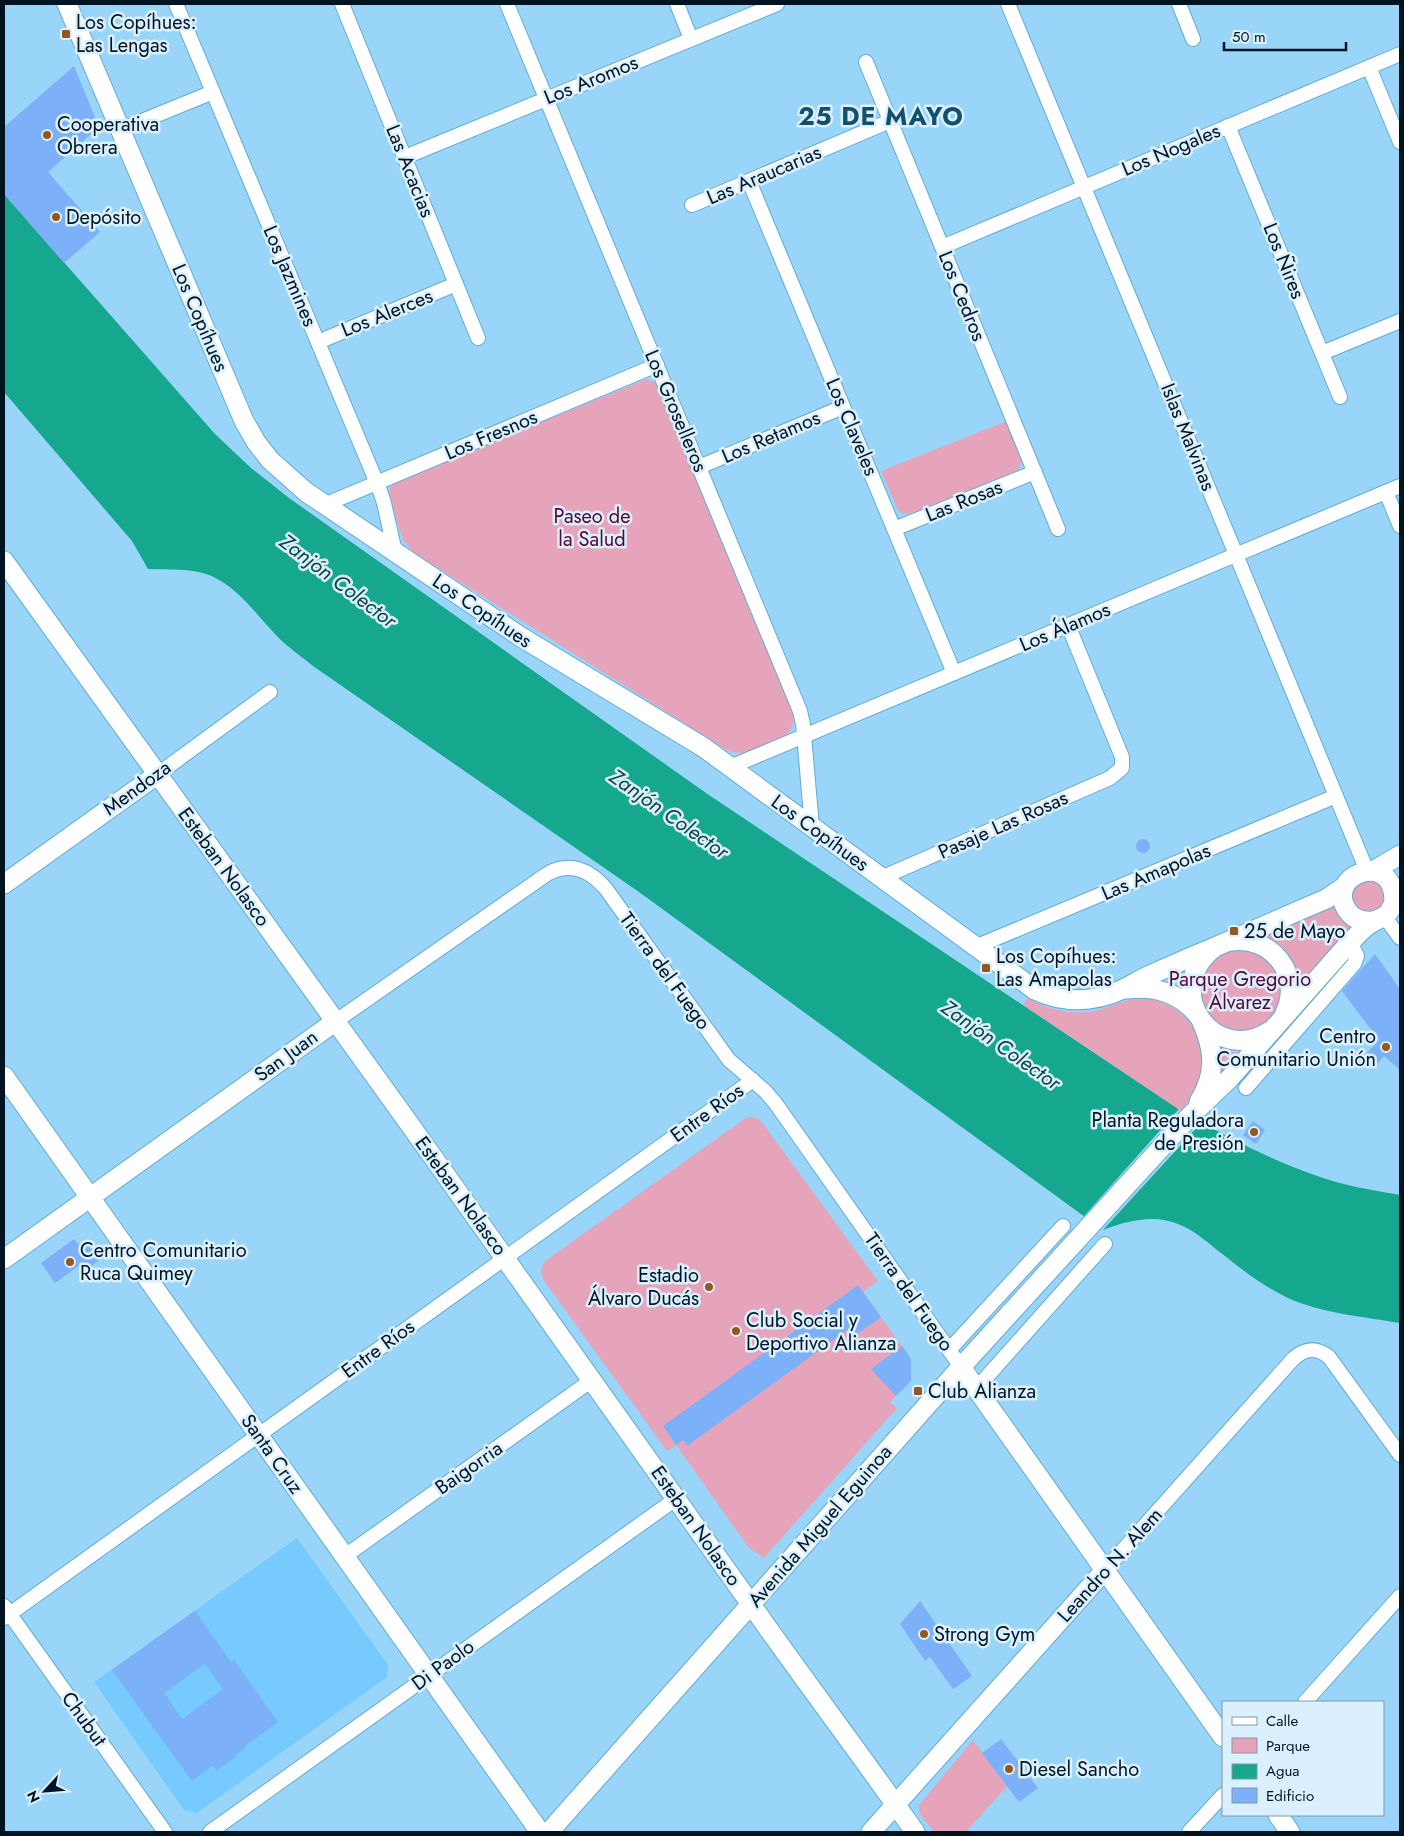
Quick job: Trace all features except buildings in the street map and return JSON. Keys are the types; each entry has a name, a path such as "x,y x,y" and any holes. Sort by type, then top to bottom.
{"main road":[{"name":"Los Copíhues","path":"67,4 250,432 262,451 297,485 521,637 691,739 1028,986 1056,998 1089,1000 1121,990 1145,977 1219,945"},
{"name":"Esteban Nolasco","path":"4,561 336,1021 677,1498 751,1605 916,1832"},
{"name":"Mendoza","path":"4,884 158,774"},
{"path":"1370,871 1400,855"},
{"path":"1361,872 1380,873 1389,882 1397,895 1389,912 1350,942 1228,1079 1190,1116 1206,1090 1212,1071 1210,1043 1191,995 1194,974 1200,961 1219,945 1326,899 1344,887 1351,877 1361,872"},
{"path":"1344,887 1343,899 1347,910 1356,919 1362,921 1379,919"},
{"path":"1200,1018 1217,1034 1236,1040 1256,1038 1276,1025 1286,1010 1290,996 1290,982 1281,961 1271,950 1258,943 1236,940 1219,945"},
{"name":"Los Copíhues","path":"1121,990 1142,988 1163,990 1184,1002 1200,1018"},
{"name":"San Juan","path":"4,1258 336,1021"},
{"name":"Santa Cruz","path":"4,1076 540,1832"},
{"name":"Avenida Miguel Eguinoa","path":"549,1832 961,1367 1190,1116"},
{"name":"Tierra del Fuego","path":"961,1367 1222,1736"},
{"name":"Leandro N. Alem","path":"871,1832 1105,1570"},
{"path":"1279,1816 1290,1832"}],"street":[{"name":"Los Jazmines","path":"176,4 377,482 384,503 395,552"},
{"name":"Las Acacias","path":"342,4 478,338"},
{"name":"Los Groselleros","path":"507,4 796,699 802,717 812,827"},
{"path":"677,4 691,39"},
{"name":"Los Aromos","path":"405,157 777,4"},
{"name":"Islas Malvinas","path":"1008,4 1336,796 1370,871"},
{"path":"1179,4 1193,39"},
{"name":"Los Nogales","path":"942,247 1400,54"},
{"name":"Los Cedros","path":"866,62 1058,529"},
{"path":"1369,67 1400,142"},
{"path":"120,130 212,92"},
{"name":"Las Araucarias","path":"692,205 890,121"},
{"name":"Los Ñires","path":"1228,126 1340,397"},
{"name":"Los Claveles","path":"749,181 954,673"},
{"name":"Los Alerces","path":"318,342 456,284"},
{"path":"1322,354 1400,321"},
{"name":"Los Fresnos","path":"324,504 657,365"},
{"name":"Los Retamos","path":"700,467 843,407"},
{"name":"Las Rosas","path":"894,529 1034,472"},
{"name":"Los Álamos","path":"730,767 1400,486"},
{"path":"1386,492 1400,526"},
{"name":"Pasaje Las Rosas","path":"881,878 1110,778 1122,768 1122,757 1068,626"},
{"name":"Mendoza","path":"158,774 270,692"},
{"name":"Las Amapolas","path":"975,947 1336,796"},
{"name":"San Juan","path":"336,1021 547,874 560,868 574,867"},
{"name":"Tierra del Fuego","path":"574,867 589,873 601,883 730,1060 765,1091 776,1104 961,1367"},
{"path":"1379,919 1400,938"},
{"path":"1246,1088 1354,964 1357,956 1350,942"},
{"name":"Entre Ríos","path":"6,1613 259,1435 753,1080"},
{"path":"949,1350 1063,1226"},
{"path":"976,1389 1105,1244"},
{"name":"Leandro N. Alem","path":"1105,1570 1294,1359 1303,1352 1314,1350 1324,1354 1333,1362 1400,1455"},
{"name":"Baigorria","path":"345,1556 592,1380"},
{"name":"Di Paolo","path":"210,1832 677,1498"},
{"path":"1306,1701 1400,1596"},
{"name":"Chubut","path":"6,1613 165,1832"},
{"path":"1189,1832 1222,1796"}],"shaded area":[{"path":"297,1538 388,1665 387,1677 197,1813 184,1810 94,1682"}],"green space":[{"name":"Paseo de la Salud","path":"647,379 658,384 793,709 792,727 786,735 767,745 742,753 727,750 414,553 403,540 389,497 390,487 399,480"},
{"path":"1007,421 1022,460 1017,471 910,514 903,514 898,510 881,471"},
{"path":"1372,878 1383,886 1385,902 1378,911 1367,914 1352,906 1352,889 1356,884"},
{"name":"Parque Gregorio Álvarez","path":"1335,904 1354,926 1300,985 1296,968 1288,954 1269,939 1261,936"},
{"name":"Parque Gregorio Álvarez","path":"1243,948 1268,958 1282,981 1280,1008 1269,1023 1246,1033 1222,1029 1215,1025 1198,997 1205,966 1225,950"},
{"name":"Parque Gregorio Álvarez","path":"1028,998 1041,1005 1071,1012 1103,1009 1124,1001 1142,999 1164,1003 1174,1008 1190,1023 1196,1033 1202,1053 1201,1071 1192,1096 1181,1111 1023,1005"},
{"name":"Parque Gregorio Álvarez","path":"1218,1048 1239,1053 1220,1075"},
{"name":"Club Social y Deportivo Alianza","path":"747,1117 753,1117 761,1121 878,1281 863,1292 911,1359 911,1381 890,1402 897,1408 764,1558 749,1548 676,1445 667,1451 545,1282 541,1272 543,1264 548,1259"},
{"path":"973,1740 1007,1786 966,1832 934,1832 919,1813 919,1805"}],"water":[{"name":"Zanjón Colector","path":"4,194 215,434 251,468 289,498 706,793 1181,1111 1237,1142 1316,1176 1360,1188 1400,1195 1400,1323 1329,1311 1288,1298 1255,1279 1190,1230 1169,1221 1159,1219 1140,1220 1103,1230 639,892 313,666 279,638 245,601 228,586 202,573 187,570 148,569 132,541 4,392"}],"pier":[{"path":"1179,1109 1201,1123 1103,1230 1084,1216"}],"place":[{"name":"Los Copíhues: Las Lengas","path":"66,34"},
{"name":"Cooperativa Obrera","path":"47,135"},
{"name":"Depósito","path":"56,217"},
{"name":"25 de Mayo","path":"1234,931"},
{"name":"Los Copíhues: Las Amapolas","path":"986,968"},
{"name":"Centro Comunitario Unión","path":"1386,1047"},
{"name":"Planta Reguladora de Presión","path":"1254,1132"},
{"name":"Centro Comunitario Ruca Quimey","path":"70,1262"},
{"name":"Estadio Álvaro Ducás","path":"709,1287"},
{"name":"Club Social y Deportivo Alianza","path":"736,1331"},
{"name":"Club Alianza","path":"918,1391"},
{"name":"Strong Gym","path":"924,1634"},
{"name":"Diesel Sancho","path":"1009,1769"}],"district":[{"name":"25 DE MAYO","path":"881,116"}]}
